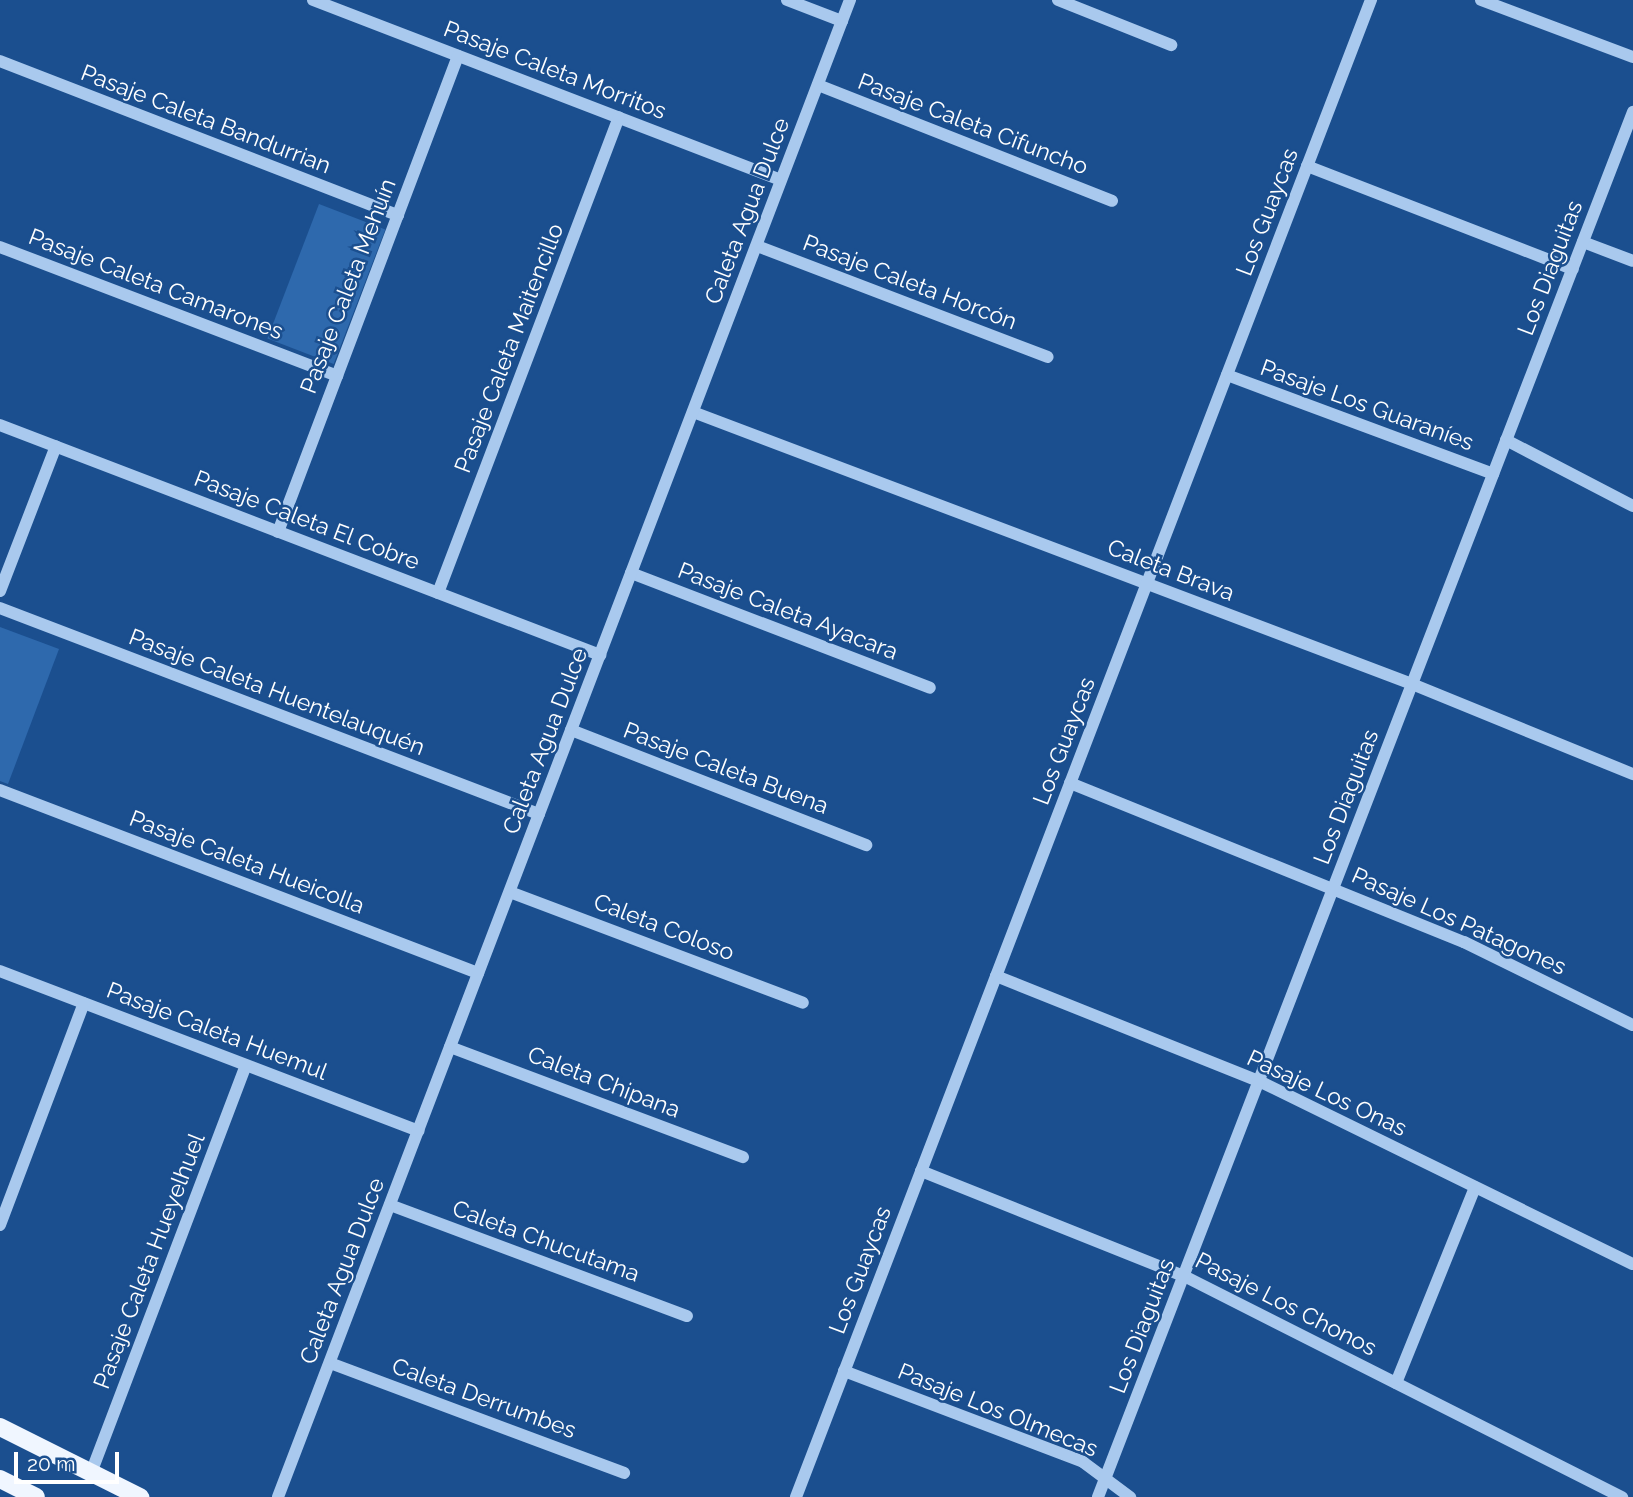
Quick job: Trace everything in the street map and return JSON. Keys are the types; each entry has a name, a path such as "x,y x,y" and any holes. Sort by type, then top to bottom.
{"main road":[{"path":"0,1427 140,1497"},
{"path":"0,1479 36,1497"}],"street":[{"name":"Pasaje Caleta Morritos","path":"313,0 782,180"},
{"path":"787,0 842,21"},
{"name":"Caleta Agua Dulce","path":"278,1497 850,0"},
{"path":"1058,0 1171,45"},
{"name":"Los Guaycas","path":"796,1497 1371,0"},
{"path":"1481,0 1633,57"},
{"name":"Pasaje Caleta Mehuín","path":"278,531 458,56"},
{"name":"Pasaje Caleta Bandurrian","path":"0,61 398,215"},
{"name":"Pasaje Caleta Cifuncho","path":"818,86 1112,201"},
{"name":"Los Diaguitas","path":"1098,1497 1633,112"},
{"name":"Pasaje Caleta Maitencillo","path":"438,593 619,117"},
{"path":"1307,166 1573,269"},
{"path":"1583,242 1633,261"},
{"name":"Pasaje Caleta Horcón","path":"757,246 1048,357"},
{"name":"Pasaje Caleta Camarones","path":"0,247 337,376"},
{"name":"Pasaje Los Guaraníes","path":"1227,375 1493,474"},
{"name":"Caleta Brava","path":"693,412 1412,684 1633,774"},
{"name":"Pasaje Caleta El Cobre","path":"0,425 600,655"},
{"name":"Pasaje Los Guaraníes","path":"1506,440 1633,506"},
{"path":"0,590 56,446"},
{"name":"Pasaje Caleta Ayacara","path":"631,573 930,688"},
{"name":"Pasaje Caleta Huentelauquén","path":"0,608 539,814"},
{"name":"Pasaje Caleta Buena","path":"571,730 866,845"},
{"name":"Pasaje Los Patagones","path":"1070,783 1464,942 1633,1025"},
{"name":"Pasaje Caleta Hueicolla","path":"0,790 478,973"},
{"name":"Caleta Coloso","path":"510,892 803,1003"},
{"name":"Pasaje Caleta Huemul","path":"0,971 418,1131"},
{"name":"Pasaje Los Onas","path":"996,976 1259,1081 1633,1264"},
{"path":"0,1225 84,1003"},
{"name":"Caleta Chipana","path":"450,1047 743,1157"},
{"name":"Pasaje Caleta Hueyelhuel","path":"91,1473 246,1065"},
{"name":"Pasaje Los Chonos","path":"921,1171 1184,1276 1622,1497"},
{"path":"1396,1383 1475,1187"},
{"name":"Caleta Chucutama","path":"390,1205 687,1316"},
{"name":"Caleta Derrumbes","path":"330,1363 624,1473"},
{"name":"Pasaje Los Olmecas","path":"844,1371 1083,1462 1130,1497"}],"shaded area":[{"path":"319,204 385,229 334,364 267,338"},
{"path":"0,627 59,649 8,784 0,781"}]}
